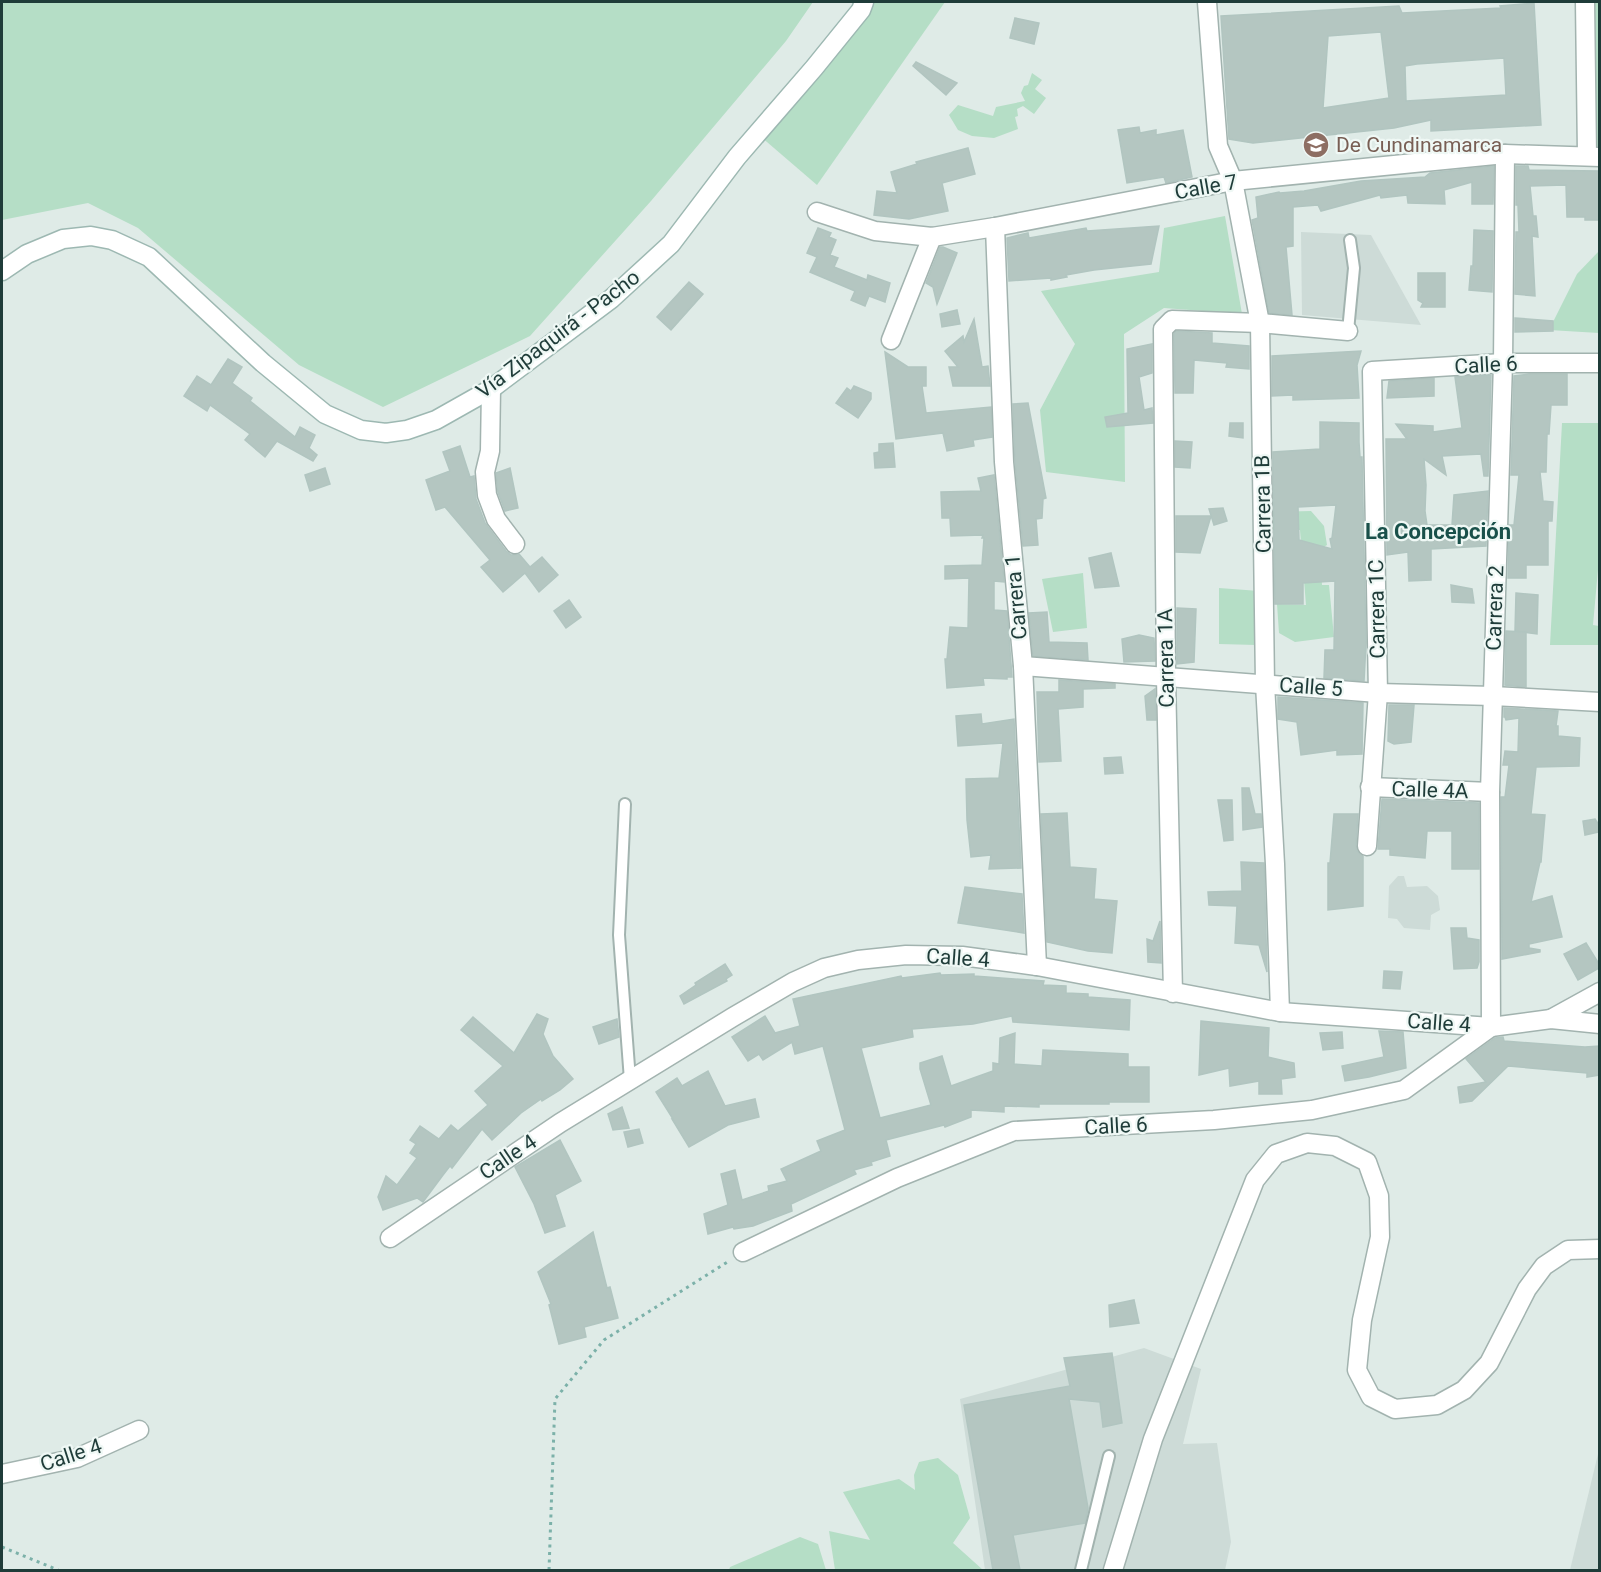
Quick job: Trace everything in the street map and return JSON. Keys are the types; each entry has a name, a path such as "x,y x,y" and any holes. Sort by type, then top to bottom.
{"street":[{"name":"Carrera 1B","path":"1207,2 1218,146 1233,181 1260,323 1265,684 1280,1012"},
{"path":"1585,2 1593,156"},
{"name":"Vía Zipaquirá - Pacho","path":"2,271 27,254 63,239 91,236 112,240 149,257 263,363 326,414 361,430 386,433 407,430 436,420 491,389 611,299 671,244 737,157 814,68 863,6"},
{"name":"Calle 7","path":"817,212 875,231 932,237 996,227 1233,181 1505,154 1593,156"},
{"name":"Carrera 2","path":"1491,1027 1490,792 1503,363 1505,154"},
{"name":"Carrera 1","path":"996,227 1004,462 1023,666 1036,966"},
{"path":"891,340 932,237"},
{"name":"Carrera 1A","path":"1173,993 1166,678 1163,329 1172,320 1260,323"},
{"path":"1260,323 1348,331"},
{"name":"Calle 6","path":"1372,371 1503,363 1599,363"},
{"name":"Carrera 1C","path":"1367,846 1378,693 1372,371"},
{"path":"491,389 490,451 485,472 487,495 496,519 515,544"},
{"name":"Calle 5","path":"1023,666 1378,693 1599,702"},
{"name":"Calle 4A","path":"1370,787 1490,792"},
{"name":"Calle 4","path":"390,1238 560,1123 793,982 824,968 858,960 906,955 962,956 1036,966 1280,1012 1491,1027 1551,1019 1599,1024"},
{"path":"1551,1019 1599,992"},
{"name":"Calle 6","path":"743,1252 897,1178 1014,1131 1214,1120 1311,1110 1404,1090 1491,1027"},
{"path":"1113,1570 1158,1428 1255,1180 1276,1154 1307,1143 1335,1146 1367,1162 1379,1196 1380,1237 1362,1320 1357,1370 1371,1397 1395,1409 1437,1405 1464,1390 1490,1363 1527,1289 1544,1266 1568,1250 1599,1250"},
{"name":"Calle 4","path":"2,1474 78,1458 139,1430"}],"lane":[{"path":"1348,331 1354,268 1350,240"},
{"path":"625,804 619,935 630,1080"},
{"path":"1081,1570 1109,1456"}],"path":[{"path":"549,1570 555,1399 604,1340 743,1252"},
{"path":"2,1546 58,1570"}],"shaded area":[{"path":"1301,232 1371,235 1421,325 1302,315"},
{"path":"1398,876 1404,876 1407,887 1427,886 1438,896 1440,910 1431,915 1430,930 1404,928 1397,919 1388,918 1389,886"},
{"path":"1144,1348 1201,1369 1183,1444 1217,1443 1231,1542 1225,1570 985,1570 960,1399"},
{"path":"1599,1450 1599,1570 1570,1570"}],"green space":[{"path":"2,2 813,2 786,41 651,201 530,336 383,407 299,365 138,228 88,203 2,220"},
{"path":"871,2 945,2 817,185 761,137"},
{"path":"1594,2 1599,2 1599,146 1593,146"},
{"path":"1032,73 1042,80 1035,89 1046,98 1034,114 1023,106 1017,109 1018,116 1015,117 1018,129 994,138 972,136 958,130 949,115 958,105 993,116 996,107 1025,101 1021,93 1024,86 1028,85"},
{"path":"1225,216 1242,314 1164,308 1124,334 1125,482 1046,472 1040,410 1075,344 1041,291 1159,272 1164,228"},
{"path":"1599,251 1599,333 1549,330 1577,274"},
{"path":"1562,423 1599,423 1600,547 1593,625 1599,626 1599,645 1550,645"},
{"path":"1311,511 1324,526 1327,545 1320,549 1322,585 1329,585 1334,637 1295,642 1279,633 1277,604 1306,605 1300,530 1271,530 1272,512"},
{"path":"1083,573 1087,628 1053,632 1042,579"},
{"path":"1219,588 1259,591 1256,645 1219,644"},
{"path":"938,1458 958,1475 970,1518 953,1543 983,1570 835,1570 829,1531 870,1540 843,1492 899,1479 915,1490 914,1475 919,1462"},
{"path":"800,1537 818,1544 826,1570 729,1570 730,1567"}],"building":[{"path":"1534,3 1541,125 1431,131 1431,120 1394,128 1253,143 1229,139 1221,16 1399,6 1402,13 1501,8 1500,6","holes":["1381,32 1389,98 1323,108 1328,36","1504,58 1506,95 1406,101 1405,66"]},
{"path":"1015,18 1039,23 1034,44 1010,38"},
{"path":"916,62 957,83 946,95 913,66"},
{"path":"1139,127 1140,133 1156,130 1156,135 1183,130 1192,177 1166,183 1164,177 1127,183 1118,130"},
{"path":"968,148 975,174 942,183 948,211 909,219 874,215 877,191 897,193 891,172 917,164 916,162"},
{"path":"1494,166 1493,204 1472,204 1472,182 1444,190 1445,204 1408,203 1407,195 1381,198 1380,195 1321,211 1318,205 1293,207 1293,246 1286,247 1292,315 1269,313 1252,220 1258,218 1256,197 1361,181 1425,177 1430,173"},
{"path":"1516,166 1528,166 1529,170 1599,171 1599,220 1567,217 1566,185 1530,186 1538,237 1532,236 1535,296 1515,294 1516,232 1519,232"},
{"path":"1159,226 1151,264 1094,270 1051,280 1051,278 1009,281 1007,238 1028,233 1029,238 1086,228 1087,231"},
{"path":"818,228 831,233 829,237 836,240 830,255 838,258 834,267 867,280 868,275 890,283 885,302 869,296 865,306 851,300 855,291 810,272 817,257 807,253"},
{"path":"1474,230 1493,231 1492,292 1469,290 1471,266 1473,266"},
{"path":"940,247 957,253 937,304 933,287 926,283"},
{"path":"1418,273 1445,273 1445,307 1421,307 1423,303 1418,300"},
{"path":"689,282 703,294 671,330 657,317"},
{"path":"957,310 960,324 942,327 940,314"},
{"path":"1515,318 1553,321 1553,331 1515,332"},
{"path":"974,319 982,367 988,366 990,386 953,386 949,367 958,367 945,351 963,336 964,342"},
{"path":"1176,331 1212,333 1212,343 1249,346 1249,369 1226,367 1227,363 1194,360 1193,393 1175,393 1174,334"},
{"path":"1152,344 1152,373 1139,377 1144,410 1152,408 1153,423 1107,427 1105,417 1128,413 1127,349"},
{"path":"1361,351 1357,365 1359,398 1293,400 1293,395 1272,396 1272,356"},
{"path":"885,352 908,367 926,367 926,386 922,386 926,413 991,407 992,437 973,440 974,446 947,451 943,433 896,439"},
{"path":"228,359 242,367 232,383 252,398 250,401 295,437 300,427 315,435 309,448 317,455 313,461 277,441 265,457 245,440 250,434 210,405 207,411 184,396 197,376 211,385"},
{"path":"1567,374 1567,405 1551,405 1549,434 1547,434 1546,472 1540,472 1543,501 1553,502 1552,521 1548,521 1548,565 1526,565 1526,578 1508,578 1509,525 1514,525 1519,475 1511,475 1514,376"},
{"path":"1491,375 1488,476 1484,476 1481,454 1442,456 1446,475 1424,459 1427,525 1452,525 1454,495 1488,491 1486,546 1431,549 1431,580 1409,581 1408,552 1387,555 1386,439 1407,439 1396,424 1433,426 1433,432 1462,428 1455,377"},
{"path":"1434,378 1434,396 1387,398 1389,381"},
{"path":"854,386 871,393 871,399 858,418 836,403 847,388 851,391"},
{"path":"1028,403 1046,498 1043,499 1042,518 1036,519 1038,545 1023,546 1015,461 1013,404"},
{"path":"1320,422 1359,423 1360,457 1362,457 1366,643 1364,681 1324,678 1325,650 1334,650 1335,581 1303,583 1303,604 1275,604 1273,452 1320,449","holes":["1336,505 1330,539 1332,549 1299,540 1298,507"]},
{"path":"1230,423 1243,423 1243,438 1229,436"},
{"path":"1175,441 1192,442 1190,468 1175,467"},
{"path":"893,443 895,467 875,468 874,453 879,452 879,444"},
{"path":"460,446 470,477 474,476 476,499 485,523 506,551 511,555 519,554 530,567 542,557 558,575 539,592 525,573 503,592 481,567 490,560 445,507 436,510 426,480 450,471 443,452"},
{"path":"325,468 330,484 310,491 305,475"},
{"path":"510,468 518,508 505,511 498,492 496,473"},
{"path":"994,475 1004,582 994,581 994,610 1007,611 1012,677 1007,677 1007,679 983,678 984,685 947,688 945,659 947,659 950,627 968,628 969,578 945,579 945,566 982,565 984,538 982,538 983,535 951,536 950,518 942,518 941,492 981,491 978,478"},
{"path":"1223,508 1227,521 1214,525 1209,509"},
{"path":"1176,516 1211,516 1200,553 1176,552"},
{"path":"1111,553 1119,586 1095,588 1089,558"},
{"path":"1451,585 1472,589 1474,603 1452,602"},
{"path":"1516,593 1538,595 1537,634 1515,631"},
{"path":"569,600 581,617 566,628 554,611"},
{"path":"1177,608 1196,609 1194,662 1177,664"},
{"path":"1047,612 1049,642 1087,643 1088,660 1033,656 1029,613"},
{"path":"1506,631 1526,632 1526,687 1505,685"},
{"path":"1139,635 1154,638 1155,661 1124,662 1122,639"},
{"path":"1059,680 1115,684 1115,688 1083,689 1083,707 1058,709 1061,761 1039,762 1037,692 1059,692"},
{"path":"1155,689 1156,720 1147,720 1145,696"},
{"path":"1278,697 1363,703 1362,754 1337,755 1337,750 1301,755 1297,722 1278,719"},
{"path":"1389,705 1414,705 1411,742 1394,744 1388,741"},
{"path":"1504,708 1558,711 1556,726 1558,726 1558,736 1580,738 1579,766 1536,767 1531,814 1545,815 1541,862 1531,902 1552,896 1562,937 1529,944 1529,948 1540,950 1540,952 1502,959 1501,797 1505,797 1509,765 1503,765 1505,751 1518,752 1519,718 1506,720"},
{"path":"981,714 982,724 1014,719 1021,868 989,869 991,855 971,857 966,779 999,778 1003,743 958,746 956,716"},
{"path":"1121,757 1123,773 1105,774 1104,758"},
{"path":"1242,788 1249,788 1255,814 1261,814 1262,827 1243,830"},
{"path":"1382,799 1479,803 1479,869 1452,869 1452,831 1427,831 1425,858 1390,855 1390,849 1378,849"},
{"path":"1218,800 1232,800 1233,840 1224,841"},
{"path":"1067,813 1070,867 1096,869 1094,899 1117,901 1112,953 1088,951 1047,942 1041,814"},
{"path":"1334,814 1358,814 1356,845 1357,851 1363,856 1363,906 1328,910 1328,863 1330,863"},
{"path":"1595,819 1599,825 1599,832 1585,835 1583,821"},
{"path":"1241,862 1264,863 1267,972 1259,945 1235,943 1237,906 1209,905 1208,892 1242,891"},
{"path":"965,887 1022,894 1024,933 958,923"},
{"path":"1160,921 1161,963 1148,962 1147,939 1153,941"},
{"path":"1451,928 1466,928 1467,938 1479,940 1477,968 1454,969"},
{"path":"1586,943 1599,964 1599,968 1578,980 1564,954"},
{"path":"725,964 732,975 726,979 727,981 684,1004 680,996 696,985 695,983"},
{"path":"1384,971 1402,972 1400,989 1383,988"},
{"path":"940,973 941,975 974,974 974,976 1044,981 1043,985 1066,986 1066,993 1130,1000 1129,1030 1013,1022 1012,1016 973,1024 912,1029 913,1037 861,1048 880,1118 931,1105 920,1063 942,1056 951,1086 993,1071 993,1063 999,1064 1000,1038 1015,1033 1014,1064 1042,1066 1043,1050 1128,1054 1128,1067 1149,1067 1149,1102 1039,1104 1039,1107 1004,1106 1004,1112 971,1110 971,1117 945,1127 944,1125 886,1140 890,1156 871,1162 872,1165 854,1170 856,1174 791,1204 792,1211 753,1226 734,1229 733,1227 708,1234 704,1214 728,1205 721,1174 735,1170 742,1200 769,1191 768,1186 787,1181 781,1169 821,1151 817,1141 845,1130 823,1046 795,1054 792,1042 763,1060 759,1054 748,1061 732,1037 765,1016 775,1033 800,1026 793,999 901,976 902,978"},
{"path":"537,1014 548,1019 543,1034 553,1056 573,1079 560,1090 542,1101 541,1099 521,1113 492,1140 482,1129 423,1202 417,1198 383,1210 378,1197 386,1176 397,1185 417,1158 410,1153 416,1144 410,1140 420,1126 439,1139 451,1125 458,1131 488,1105 475,1091 503,1066 461,1030 473,1017 514,1053"},
{"path":"617,1019 619,1037 599,1044 593,1027"},
{"path":"1201,1021 1269,1028 1268,1057 1294,1063 1295,1077 1281,1079 1282,1094 1259,1094 1259,1081 1230,1086 1229,1068 1199,1075"},
{"path":"1379,1031 1403,1032 1406,1068 1345,1081 1342,1066 1384,1057"},
{"path":"1342,1032 1343,1048 1323,1050 1320,1033"},
{"path":"1503,1037 1504,1041 1599,1046 1599,1075 1587,1077 1587,1073 1508,1066 1472,1101 1460,1103 1458,1087 1486,1082 1466,1059 1495,1038"},
{"path":"708,1071 725,1106 755,1099 759,1117 728,1125 689,1147 656,1092 677,1078 682,1086"},
{"path":"622,1107 629,1128 613,1130 608,1114"},
{"path":"639,1129 643,1143 628,1147 624,1132"},
{"path":"560,1140 581,1181 555,1195 565,1226 545,1233 534,1204 515,1167"},
{"path":"593,1232 607,1288 610,1287 618,1318 584,1327 586,1337 559,1344 549,1305 551,1304 538,1272"},
{"path":"1134,1300 1139,1323 1110,1327 1109,1305"},
{"path":"1112,1353 1122,1423 1103,1427 1100,1402 1069,1399 1088,1508 1085,1523 1013,1535 1020,1570 993,1570 964,1405 1070,1386 1064,1358"}],"place":[{"name":"De Cundinamarca","path":"1316,145"}],"district":[{"name":"La Concepción","path":"1438,531"}]}
